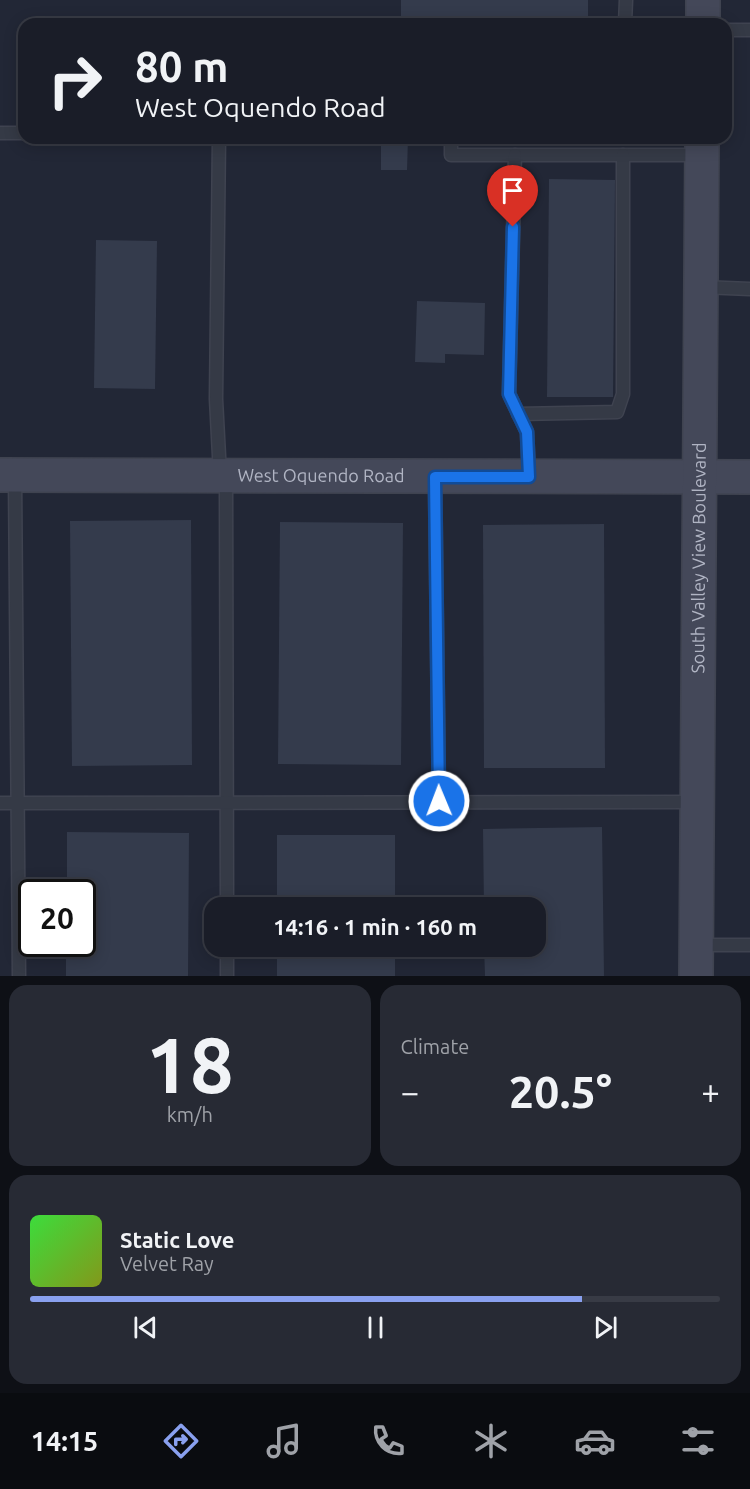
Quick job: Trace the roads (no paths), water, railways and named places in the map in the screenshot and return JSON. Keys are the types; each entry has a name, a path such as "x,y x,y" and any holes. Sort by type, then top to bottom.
{"main road":[{"path":"703,0 703,18"},
{"name":"South Valley View Boulevard","path":"696,961 702,147"},
{"name":"West Oquendo Road","path":"7,475 750,477"}],"lane":[{"path":"626,0 626,18"},
{"path":"732,30 750,30"},
{"path":"0,133 18,133"},
{"path":"219,144 216,399 223,476 227,897"},
{"path":"451,144 451,155 623,155 702,147"},
{"path":"515,155 509,394 527,432 529,477"},
{"path":"519,414 617,412 623,394 623,155"},
{"path":"701,287 750,289"},
{"path":"7,475 17,803 19,976"},
{"path":"435,477 439,801"},
{"path":"0,803 697,802"},
{"path":"696,961 750,945"},
{"path":"227,957 227,976"}]}
